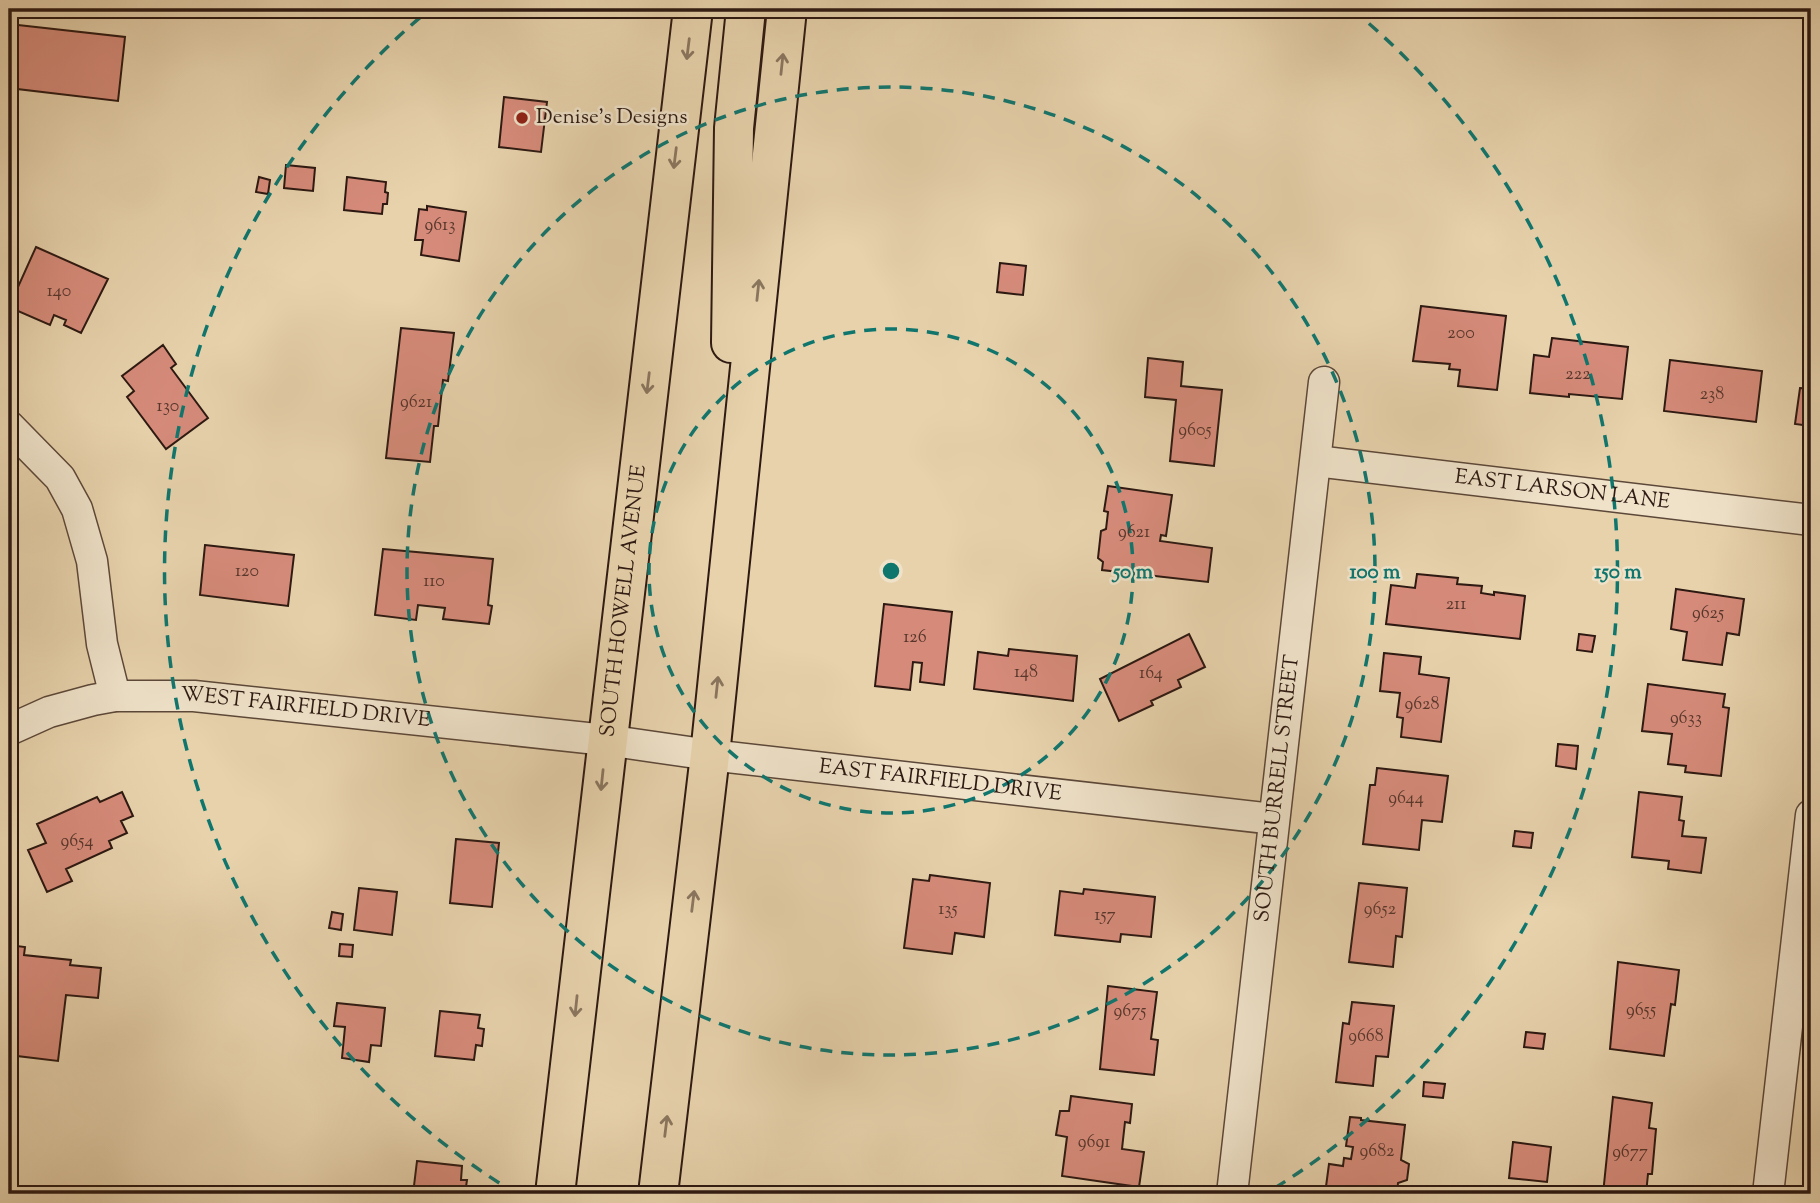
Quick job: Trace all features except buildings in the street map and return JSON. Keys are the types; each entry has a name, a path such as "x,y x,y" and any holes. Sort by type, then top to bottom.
{"main road":[{"name":"SOUTH HOWELL AVENUE","path":"555,1194 693,9"},
{"path":"735,513 732,209 736,97 746,9"},
{"path":"658,1194 710,755 787,9"}],"street":[{"name":"SOUTH BURRELL STREET","path":"1232,1194 1324,383"},
{"path":"9,426 60,478 77,509 92,561 102,644 115,696"},
{"name":"EAST LARSON LANE","path":"1316,461 1811,520"},
{"name":"WEST FAIRFIELD DRIVE","path":"9,730 49,712 115,696 194,696 606,740"},
{"name":"EAST FAIRFIELD DRIVE","path":"606,740 710,755 1274,819"},
{"path":"1768,1194 1811,815"}],"place":[{"name":"Denise's Designs","path":"522,118"}]}
